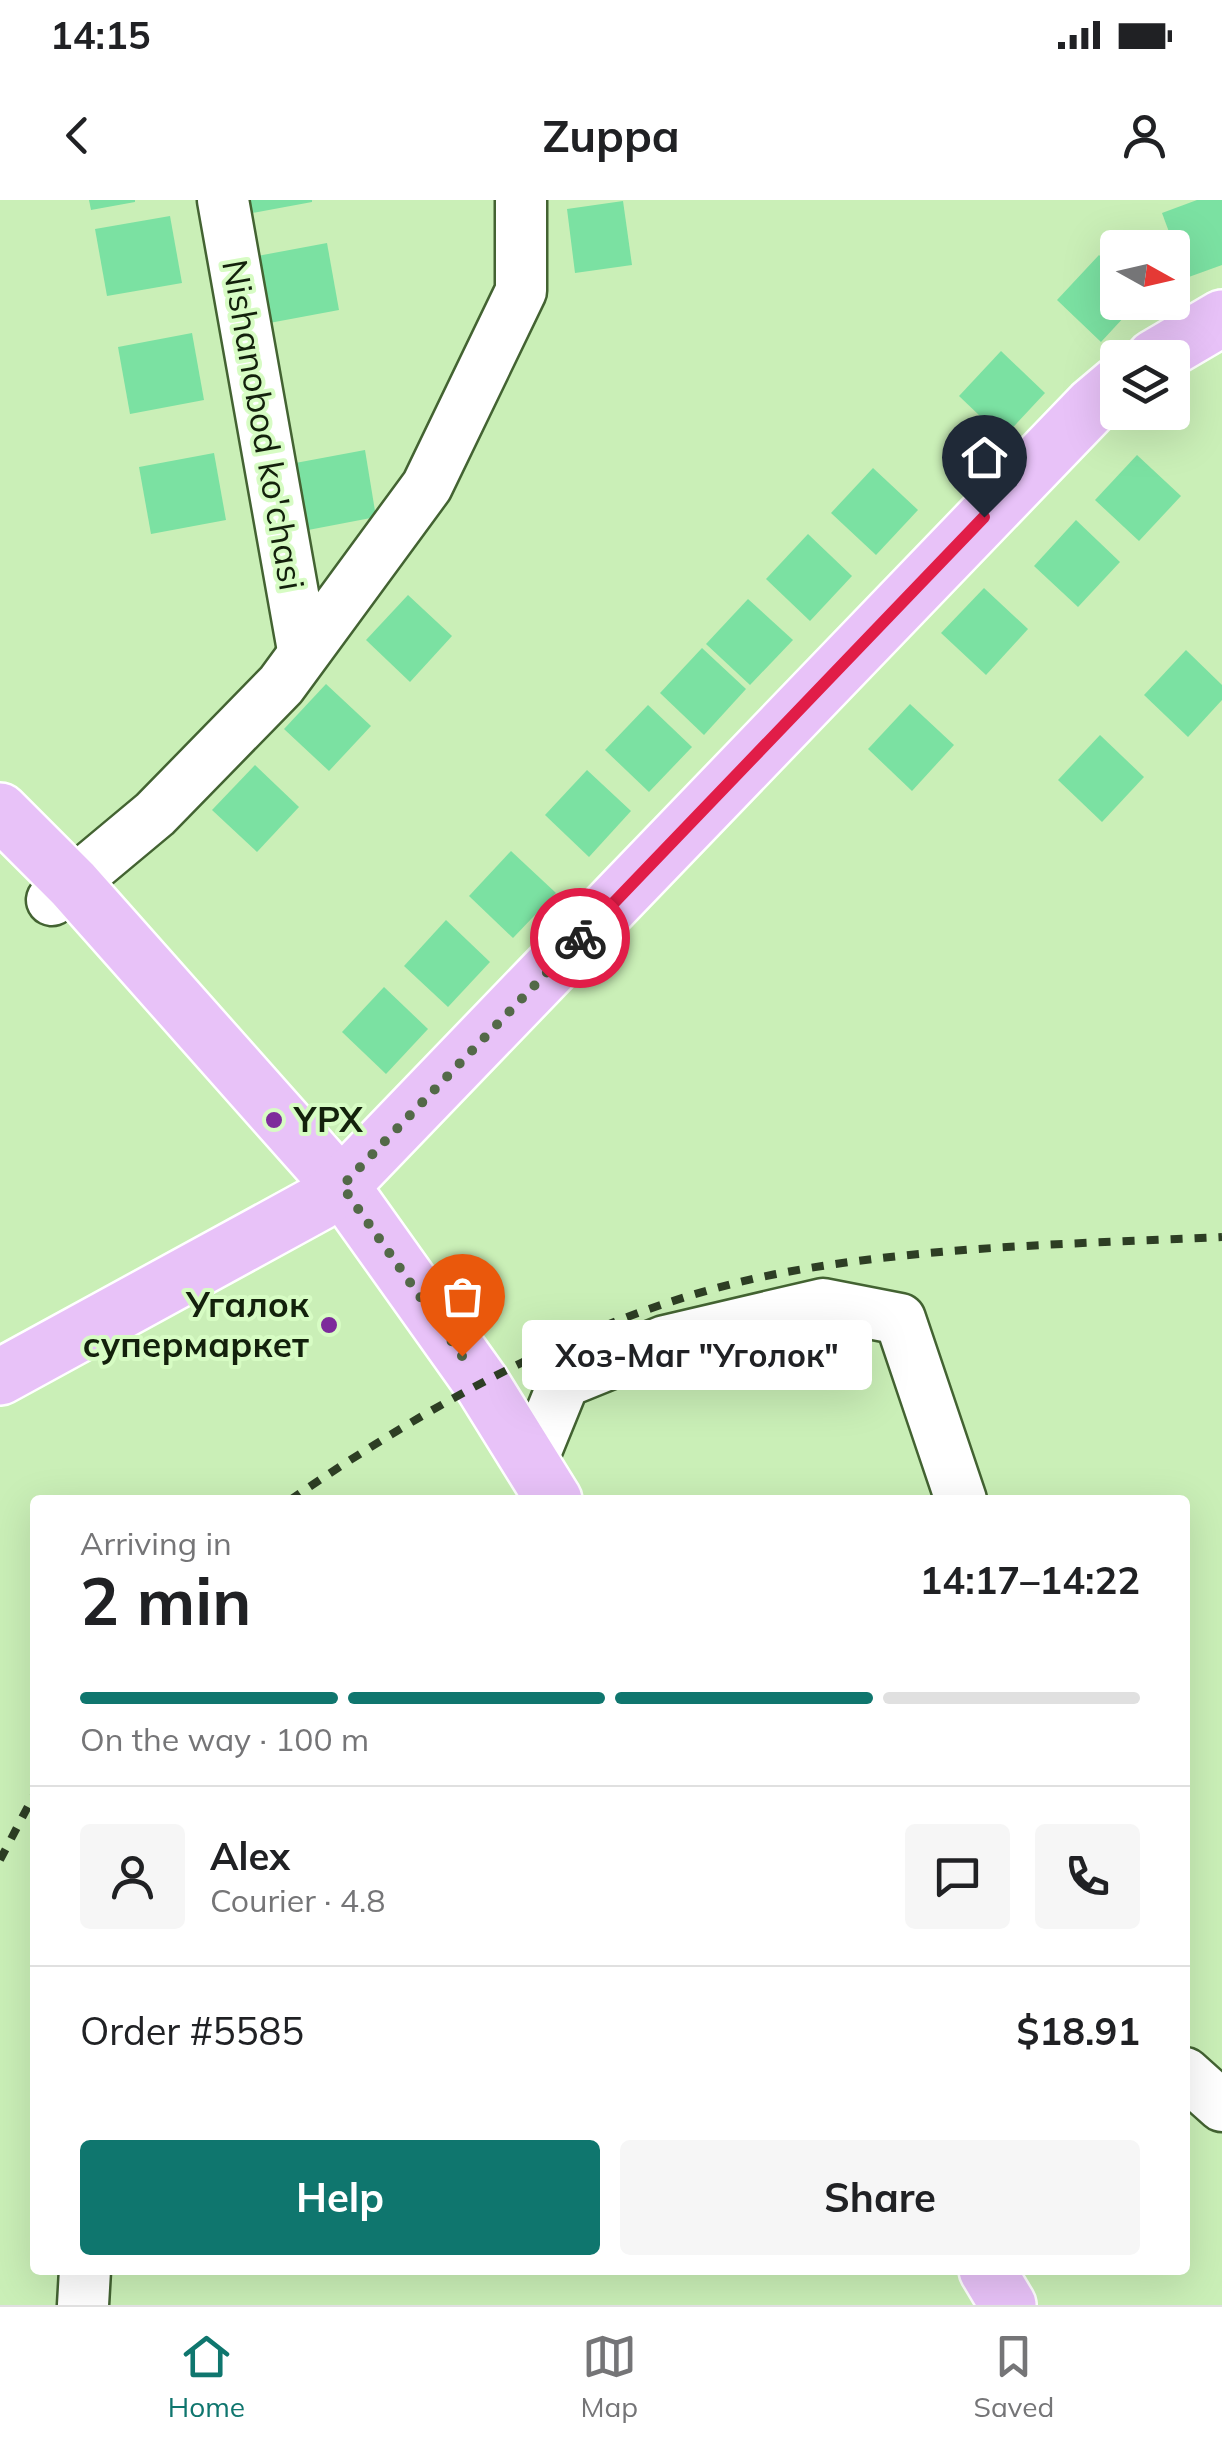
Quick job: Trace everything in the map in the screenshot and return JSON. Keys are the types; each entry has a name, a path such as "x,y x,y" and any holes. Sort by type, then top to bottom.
{"main road":[{"path":"1185,340 1222,318"},
{"path":"0,1376 331,1194 1100,399"},
{"path":"0,810 62,892 331,1194 482,1384 533,1488"},
{"path":"0,848 62,892"},
{"path":"990,2275 1007,2305"},
{"path":"1017,2275 1034,2305"}],"street":[{"name":"Nishanobod ko'chasi","path":"223,200 303,650"},
{"path":"62,892 155,814 281,685 303,650 428,486 521,291 521,200"},
{"path":"533,1488 564,1382 665,1341 823,1304 900,1318 959,1495"},
{"path":"1190,2077 1222,2106"},
{"path":"83,2305 86,2275"}],"building":[{"path":"89,200 135,200 135,202 91,210"},
{"path":"244,200 312,200 312,202 247,214"},
{"path":"1197,200 1222,200 1222,265 1190,277 1190,230 1168,230 1162,213"},
{"path":"623,201 632,265 575,273 567,209"},
{"path":"170,216 182,283 107,296 95,229"},
{"path":"327,243 339,310 264,324 252,257"},
{"path":"1099,255 1100,320 1121,320 1100,341 1057,300"},
{"path":"192,333 204,400 130,414 118,347"},
{"path":"1001,351 1045,393 1003,438 959,396"},
{"path":"365,450 376,517 303,531 290,464"},
{"path":"214,453 226,520 151,534 139,467"},
{"path":"1137,455 1181,496 1139,541 1095,500"},
{"path":"873,468 918,510 876,555 831,513"},
{"path":"1076,520 1120,562 1078,607 1034,566"},
{"path":"808,534 852,576 810,621 766,579"},
{"path":"984,588 1028,629 986,675 941,633"},
{"path":"408,595 452,636 410,682 366,640"},
{"path":"748,599 793,640 750,685 706,644"},
{"path":"702,648 746,689 704,735 660,693"},
{"path":"1186,650 1222,685 1222,700 1188,737 1144,695"},
{"path":"326,684 371,726 329,771 284,729"},
{"path":"910,704 954,745 912,791 868,749"},
{"path":"648,705 692,747 649,792 605,750"},
{"path":"1100,735 1144,777 1102,822 1058,780"},
{"path":"255,765 299,807 257,852 212,810"},
{"path":"587,770 631,811 589,857 545,815"},
{"path":"511,851 556,893 513,938 469,896"},
{"path":"446,920 490,962 448,1007 404,966"},
{"path":"384,987 428,1029 386,1074 342,1032"}],"railway":[{"path":"298,1495 403,1427 522,1363 646,1310 711,1290 776,1274 886,1257 1222,1237"},
{"path":"0,1860 30,1803"}],"way so far":[{"path":"462,1356 342,1186 580,938"}],"place":[{"name":"YPX","path":"274,1120"},
{"name":"Угалок супермаркет","path":"329,1325"},
{"name":"Хоз-Маг \"Уголок\"","path":"462,1356"}],"route":[{"path":"580,938 984,517"}]}
